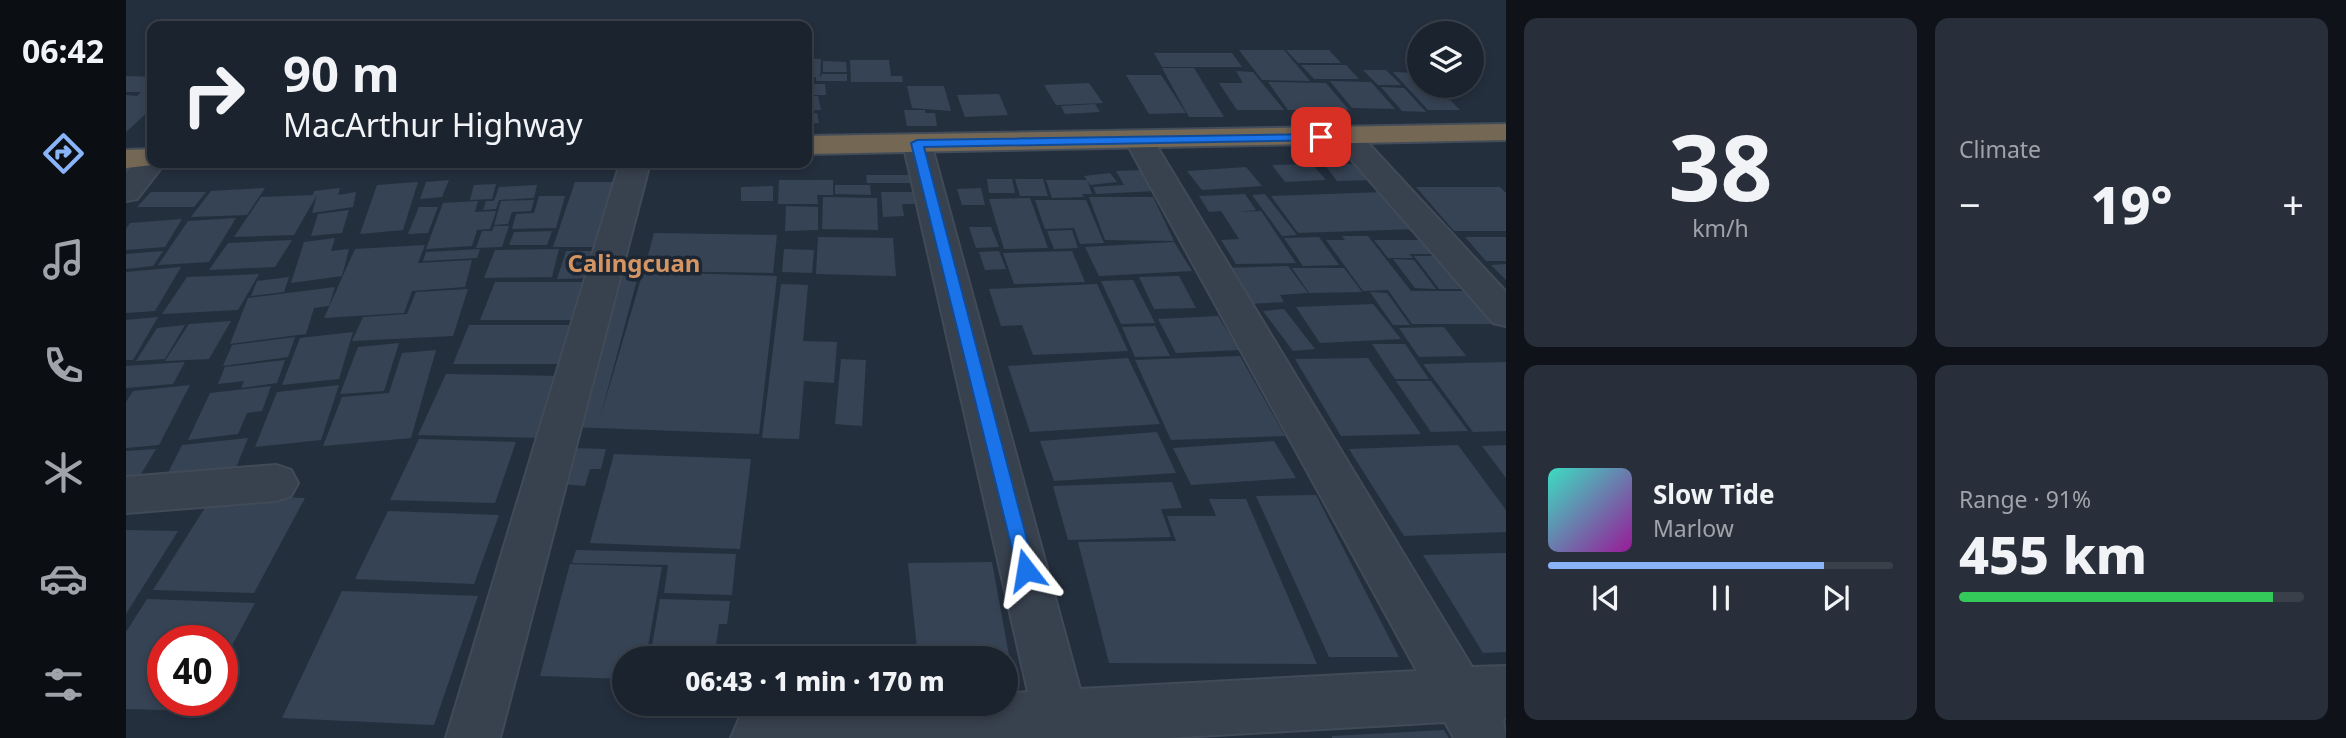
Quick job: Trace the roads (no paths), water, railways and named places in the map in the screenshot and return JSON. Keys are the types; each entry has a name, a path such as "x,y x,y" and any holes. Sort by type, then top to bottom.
{"highway":[{"path":"812,145 1506,132"},
{"path":"126,159 147,160"}],"street":[{"path":"1347,137 1506,314"},
{"path":"1139,140 1482,693 1484,738"},
{"path":"917,143 1064,728"},
{"path":"126,192 147,166"},
{"path":"473,738 634,168"},
{"path":"126,495 276,483"},
{"path":"758,738 1064,728 1482,693"}],"district":[{"name":"Calingcuan","path":"634,264"}]}
